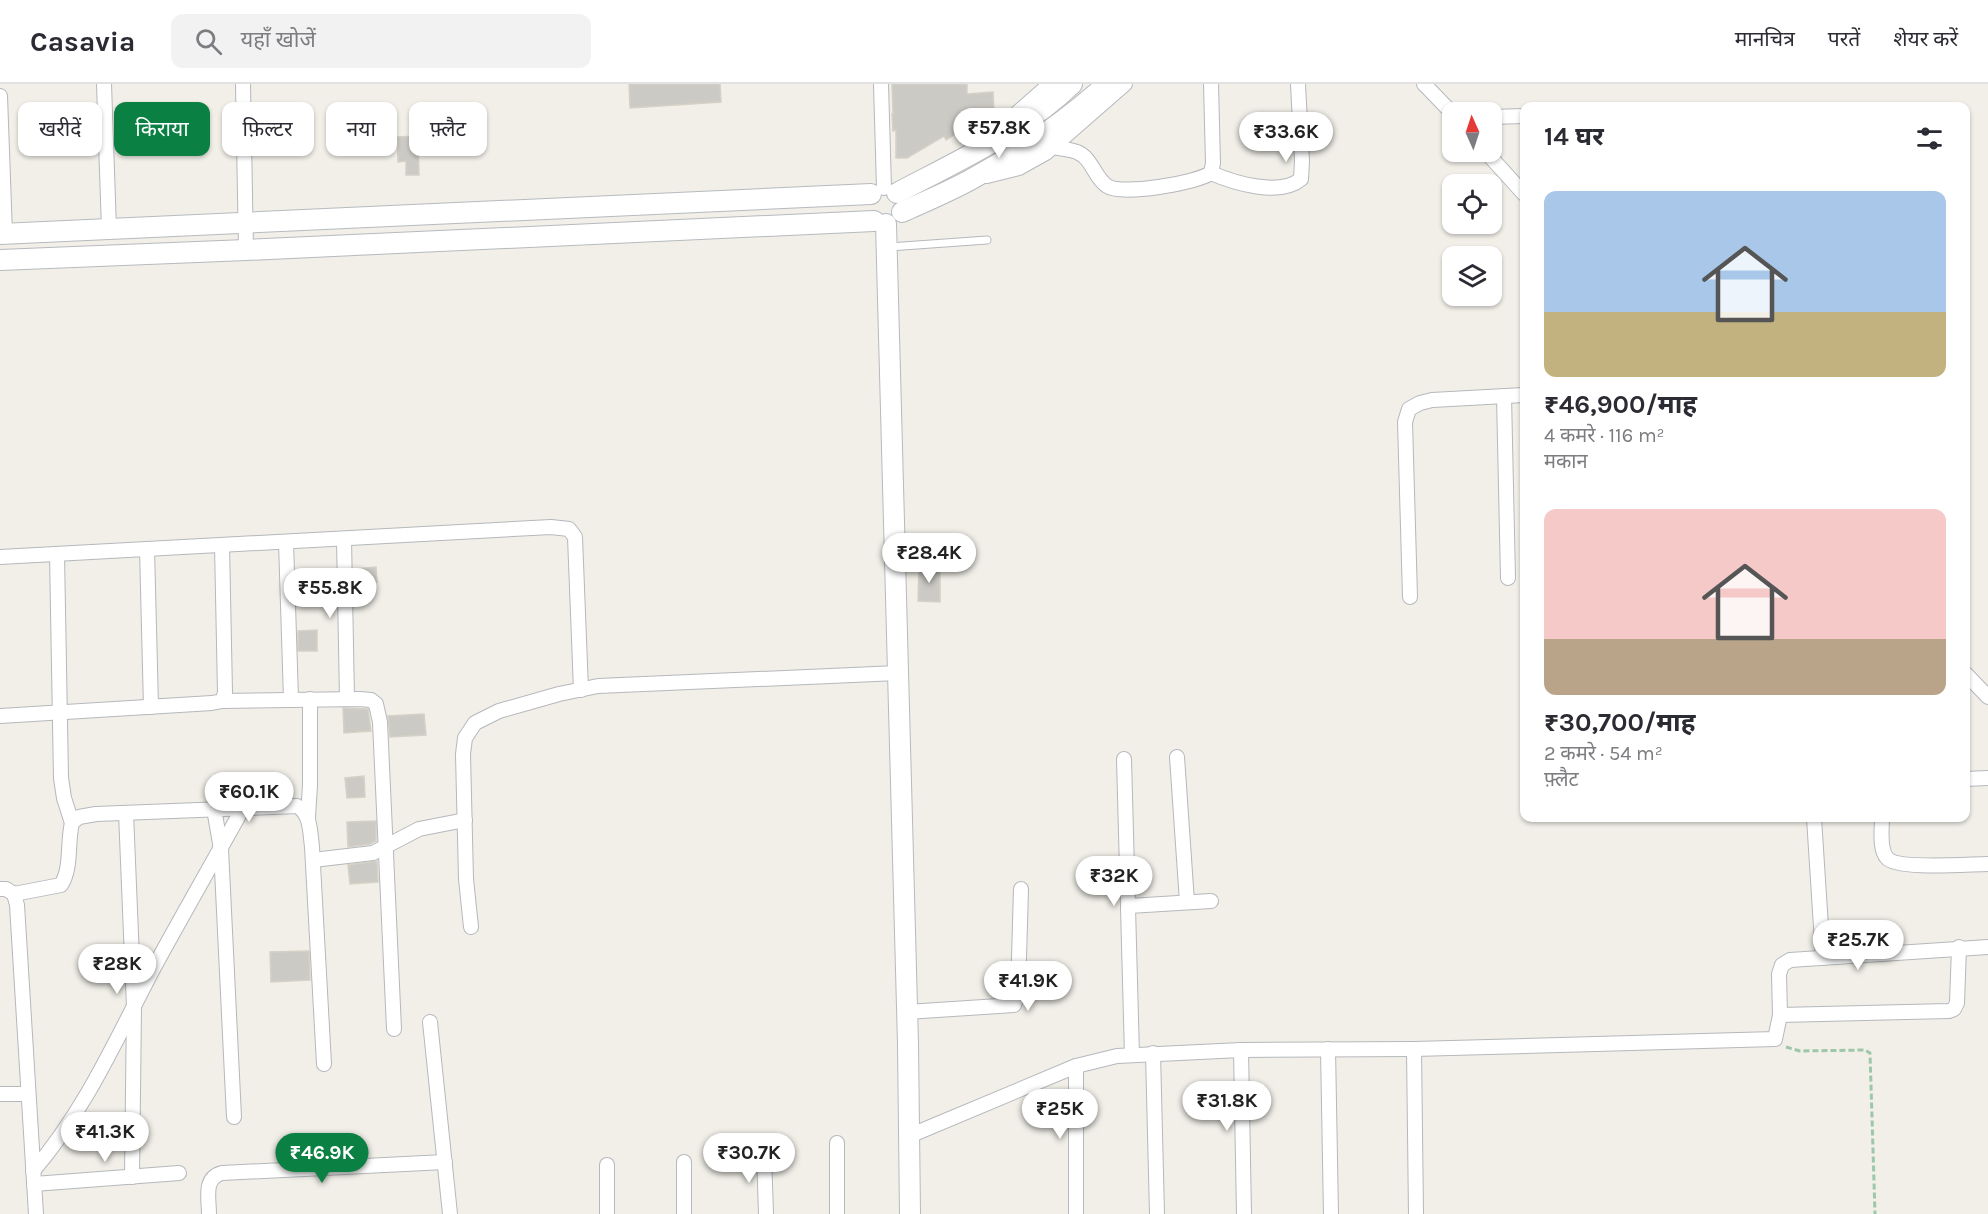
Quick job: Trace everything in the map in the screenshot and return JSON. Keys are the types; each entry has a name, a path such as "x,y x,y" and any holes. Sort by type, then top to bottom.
{"main road":[{"path":"3,234 884,191 971,153 1007,134 1051,104 1072,84"},
{"path":"0,260 893,222 902,212 970,180 1041,136 1107,84"},
{"path":"884,191 903,204 902,212"},
{"path":"884,191 867,208 880,222 886,248 907,1012 910,1214"}],"street":[{"path":"104,84 109,229"},
{"path":"243,84 246,250"},
{"path":"881,84 884,191"},
{"path":"971,153 1050,84"},
{"path":"970,180 1019,168 1054,147 1125,84"},
{"path":"1054,147 1077,152 1086,158 1102,183 1110,188 1122,190 1178,185 1203,179 1212,173 1214,163 1211,84"},
{"path":"1212,173 1232,183 1249,186 1287,186 1301,179 1298,84"},
{"path":"1424,84 1442,103"},
{"path":"0,96 3,234"},
{"path":"1502,117 1520,116"},
{"path":"1495,162 1520,190"},
{"path":"1410,597 1405,422 1409,409 1432,400 1520,395"},
{"path":"1504,396 1508,578"},
{"path":"0,556 551,527 569,529 575,537 582,690"},
{"path":"344,538 347,699"},
{"path":"286,542 291,699"},
{"path":"222,545 225,693 222,701"},
{"path":"147,549 151,707"},
{"path":"0,889 6,889 14,894 61,885 66,878 68,838 72,823 66,809 61,778 57,554"},
{"path":"471,927 466,879 463,754 465,738 475,723 499,711 527,702 598,686 898,672"},
{"path":"1970,678 1988,698"},
{"path":"310,699 308,817 313,860 324,1064"},
{"path":"0,716 222,701 371,700 376,704 380,722 394,1029"},
{"path":"1177,757 1187,902"},
{"path":"1124,759 1132,1055"},
{"path":"1970,779 1988,778"},
{"path":"72,823 88,815 297,806 308,817"},
{"path":"34,1178 83,1101 243,808"},
{"path":"214,809 221,849 234,1117"},
{"path":"126,813 134,1007 132,1177"},
{"path":"313,860 358,856 386,847 419,829 465,820"},
{"path":"1814,822 1823,958"},
{"path":"1882,822 1883,846 1886,857 1893,863 1907,866 1988,864"},
{"path":"907,1012 1014,1005 1018,992 1021,889"},
{"path":"14,894 36,1214"},
{"path":"1129,906 1211,901"},
{"path":"909,1136 1077,1065 1117,1056 1241,1050 1414,1049 1775,1039 1780,1015 1779,974 1782,965 1790,960 1988,947"},
{"path":"1780,1015 1949,1011 1957,1004 1959,948"},
{"path":"430,1022 450,1214"},
{"path":"1328,1049 1331,1214"},
{"path":"1414,1049 1416,1214"},
{"path":"1241,1050 1244,1214"},
{"path":"1153,1053 1158,1214"},
{"path":"1076,1214 1077,1065"},
{"path":"0,1094 28,1094"},
{"path":"837,1143 837,1214"},
{"path":"764,1154 766,1214"},
{"path":"209,1214 210,1180 213,1175 222,1173 445,1162"},
{"path":"684,1162 684,1214"},
{"path":"607,1165 607,1214"},
{"path":"34,1178 132,1177 178,1173"}],"lane":[{"path":"886,248 987,240"}],"path":[{"path":"1775,1039 1786,1048 1800,1051 1864,1050 1870,1053 1875,1214"}],"building":[{"path":"629,84 720,84 721,102 630,108"},
{"path":"892,84 967,84 967,94 993,92 994,110 946,140 944,136 907,158 896,158"},
{"path":"409,136 409,156 419,156 419,175 406,175 406,161 398,162 397,137"},
{"path":"919,566 940,566 940,602 918,601"},
{"path":"376,567 377,582 354,584 354,569"},
{"path":"317,630 317,651 298,651 298,631"},
{"path":"343,708 368,709 371,731 344,733"},
{"path":"424,714 426,735 390,737 388,716"},
{"path":"364,776 365,797 347,798 345,778"},
{"path":"376,821 376,841 348,847 347,822"},
{"path":"377,861 378,882 350,884 348,865"},
{"path":"309,951 310,980 271,982 270,952"}]}
